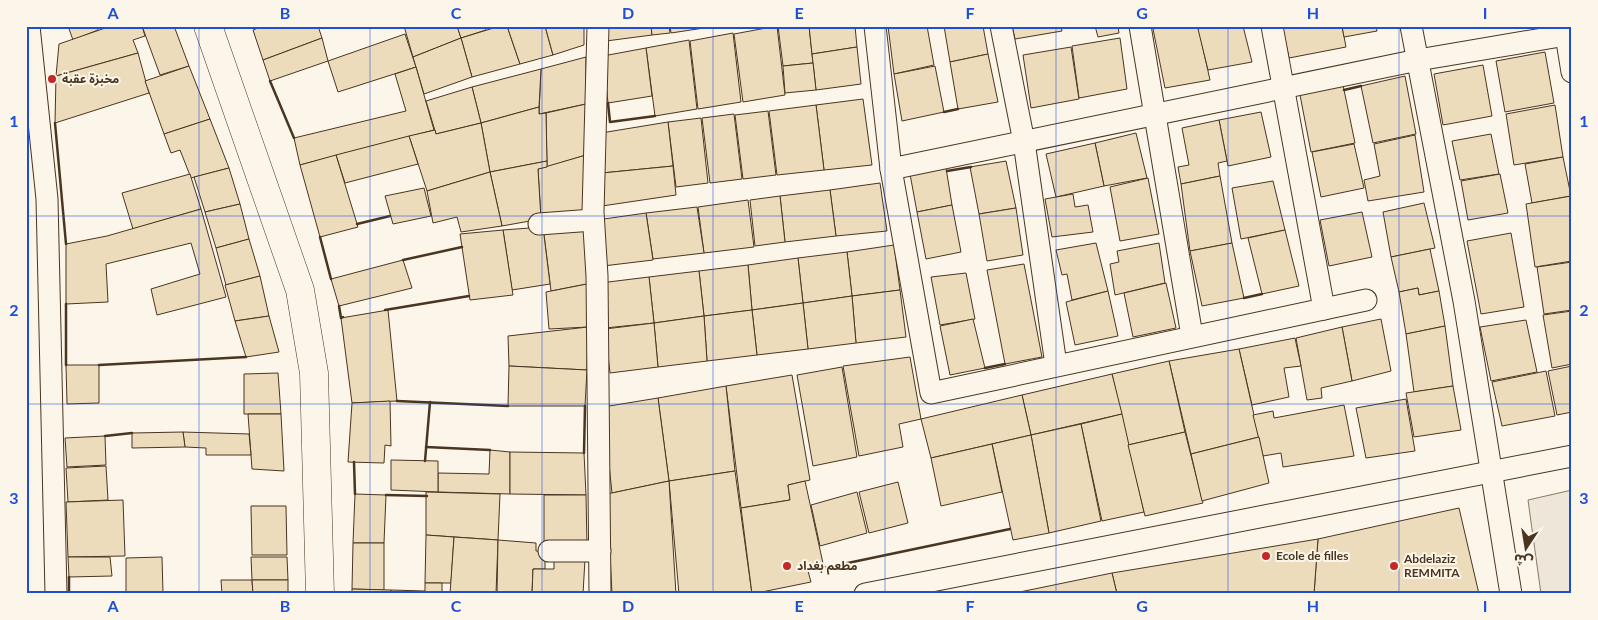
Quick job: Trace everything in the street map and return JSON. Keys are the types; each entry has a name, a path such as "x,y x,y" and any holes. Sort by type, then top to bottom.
{"main road":[{"path":"208,26 300,290 314,373 320,594"}],"street":[{"path":"29,26 47,199 56,594"},
{"path":"598,26 593,220 597,276 600,594"},
{"path":"875,26 892,169 931,393 1366,300"},
{"path":"1001,26 1024,142 1056,365"},
{"path":"1140,26 1192,336"},
{"path":"1272,26 1324,308"},
{"path":"1411,26 1464,301 1511,594"},
{"path":"892,169 1418,60 1569,34 1572,72"},
{"path":"539,224 593,220"},
{"path":"865,594 1572,456"},
{"path":"549,551 600,552"}],"shaded area":[{"path":"1572,490 1572,594 1541,594 1528,500"}],"building":[{"path":"68,26 97,26 98,30 73,40"},
{"path":"111,26 142,26 145,36 133,40 138,53 56,76 59,44"},
{"path":"142,26 174,26 189,66 160,75"},
{"path":"263,26 318,26 322,38 263,60 253,30"},
{"path":"404,26 457,26 461,38 413,57"},
{"path":"457,26 485,26 486,30 461,38"},
{"path":"500,26 507,26 520,64 472,77 461,38"},
{"path":"507,26 545,26 553,55 520,64"},
{"path":"545,26 584,26 584,45 553,55"},
{"path":"605,26 651,26 652,35 606,41"},
{"path":"651,26 669,26 670,33 652,35"},
{"path":"670,26 704,26 704,28 671,33"},
{"path":"777,26 785,95 743,102 734,34"},
{"path":"778,26 809,26 813,63 783,66"},
{"path":"809,26 855,26 857,47 812,54"},
{"path":"888,26 927,26 934,65 894,74"},
{"path":"944,26 983,26 988,54 950,62"},
{"path":"1012,26 1061,26 1062,31 1015,39"},
{"path":"1095,26 1118,26 1119,33 1098,37"},
{"path":"1166,26 1198,26 1210,80 1165,88 1153,29"},
{"path":"1211,26 1243,26 1252,62 1208,70 1198,29"},
{"path":"1282,26 1342,26 1346,47 1289,58"},
{"path":"1342,26 1376,26 1377,31 1344,37"},
{"path":"733,33 741,102 698,109 690,41"},
{"path":"405,34 416,67 338,92 328,61"},
{"path":"322,38 328,61 270,81 263,60"},
{"path":"461,38 472,77 424,94 413,57"},
{"path":"1120,38 1127,89 1079,98 1072,46"},
{"path":"689,40 697,109 655,116 646,48"},
{"path":"857,47 861,84 816,90 812,54"},
{"path":"1071,47 1079,99 1031,108 1023,55"},
{"path":"646,48 652,96 608,103 603,56"},
{"path":"1545,52 1554,103 1505,112 1496,61"},
{"path":"138,53 149,93 55,123 56,76"},
{"path":"988,54 998,102 958,109 950,62"},
{"path":"586,57 586,104 539,114 541,69"},
{"path":"813,63 816,90 785,93 783,66"},
{"path":"1483,65 1492,116 1443,125 1434,74"},
{"path":"189,66 210,119 164,134 145,81"},
{"path":"935,66 944,112 902,121 894,74"},
{"path":"416,67 434,130 300,165 294,138 406,111 395,74"},
{"path":"541,69 539,107 481,123 472,87"},
{"path":"1405,76 1416,134 1373,143 1361,86"},
{"path":"1343,85 1355,143 1311,152 1300,95"},
{"path":"472,87 481,123 436,134 426,101"},
{"path":"863,99 872,165 824,170 816,105"},
{"path":"586,104 586,155 547,167 546,113"},
{"path":"816,105 824,170 777,175 769,111"},
{"path":"1555,105 1563,157 1514,165 1506,114"},
{"path":"539,107 539,114 546,113 547,161 490,172 481,123"},
{"path":"768,111 776,175 743,179 735,115"},
{"path":"1261,112 1271,157 1228,166 1219,120"},
{"path":"734,114 742,179 710,183 702,118"},
{"path":"701,118 708,183 676,187 668,122"},
{"path":"210,119 229,168 191,178 180,150 171,153 164,134"},
{"path":"1219,120 1227,161 1218,163 1220,176 1181,184 1178,167 1189,165 1182,128"},
{"path":"668,122 673,166 602,173 601,133"},
{"path":"481,123 490,172 427,191 409,136 435,130 436,134"},
{"path":"1136,133 1147,178 1104,186 1095,143"},
{"path":"1491,134 1499,174 1460,180 1452,141"},
{"path":"1415,135 1424,192 1368,201 1364,180 1380,176 1374,144"},
{"path":"409,136 418,164 345,183 336,155"},
{"path":"1095,143 1104,186 1056,197 1046,154"},
{"path":"1354,144 1364,188 1321,197 1312,152"},
{"path":"336,155 358,227 320,237 300,165"},
{"path":"586,155 587,216 541,219 538,169"},
{"path":"1563,157 1571,196 1532,203 1525,164"},
{"path":"547,161 547,167 538,169 541,219 502,226 490,172"},
{"path":"1006,161 1016,208 979,214 970,167"},
{"path":"673,166 676,195 602,206 602,173"},
{"path":"229,168 240,204 205,212 194,177"},
{"path":"946,168 952,205 917,212 910,174"},
{"path":"490,172 502,226 461,232 457,217 433,223 427,191"},
{"path":"190,174 201,209 133,229 122,193"},
{"path":"1500,174 1508,213 1468,220 1461,181"},
{"path":"1220,176 1232,243 1190,251 1181,184"},
{"path":"1148,178 1159,234 1120,241 1110,187"},
{"path":"1273,181 1285,230 1241,239 1232,188"},
{"path":"880,183 887,231 836,236 830,190"},
{"path":"424,188 431,216 393,224 385,196"},
{"path":"830,190 836,236 785,242 780,196"},
{"path":"1073,194 1075,207 1088,205 1093,232 1052,237 1045,199"},
{"path":"780,196 785,242 755,246 750,200"},
{"path":"1571,196 1572,261 1535,267 1526,204"},
{"path":"748,200 754,247 704,253 698,207"},
{"path":"1424,203 1435,248 1391,257 1383,212"},
{"path":"240,204 249,239 216,248 205,212"},
{"path":"952,205 961,252 926,259 917,212"},
{"path":"697,207 704,253 653,259 646,213"},
{"path":"1016,208 1023,255 987,261 979,214"},
{"path":"201,209 226,297 157,315 151,289 200,274 191,243 106,264 108,302 66,304 66,244 107,236"},
{"path":"1362,212 1372,257 1329,266 1320,220"},
{"path":"646,213 653,260 603,266 597,220"},
{"path":"543,227 587,227 587,284 551,291"},
{"path":"543,227 550,284 512,290 503,230"},
{"path":"503,230 513,295 470,300 460,234"},
{"path":"1285,230 1299,286 1262,294 1248,238"},
{"path":"1511,233 1524,307 1481,314 1467,241"},
{"path":"249,239 260,276 226,285 216,248"},
{"path":"1096,243 1108,291 1072,300 1067,274 1062,275 1056,250"},
{"path":"1159,243 1165,283 1115,295 1110,264 1119,262 1117,251"},
{"path":"1232,243 1244,298 1202,306 1190,251"},
{"path":"894,245 900,290 852,296 847,252"},
{"path":"1430,249 1439,291 1419,295 1418,288 1399,292 1391,257"},
{"path":"847,252 852,296 803,303 798,258"},
{"path":"798,258 803,303 752,310 748,265"},
{"path":"403,260 412,288 339,306 331,279"},
{"path":"1572,262 1572,310 1544,314 1537,267"},
{"path":"1024,264 1042,357 1005,364 987,270"},
{"path":"748,265 752,310 704,316 699,271"},
{"path":"699,271 704,316 654,323 649,277"},
{"path":"966,273 975,319 940,325 931,277"},
{"path":"260,276 269,316 235,321 225,285"},
{"path":"649,277 654,323 605,328 600,283"},
{"path":"1166,283 1176,328 1133,337 1124,293"},
{"path":"587,284 588,327 549,329 546,292"},
{"path":"1418,288 1419,295 1439,291 1445,326 1406,334 1399,292"},
{"path":"900,290 906,337 856,343 852,296"},
{"path":"1108,291 1118,336 1075,345 1066,302"},
{"path":"852,296 856,343 808,349 803,303"},
{"path":"803,303 808,349 757,355 752,310"},
{"path":"388,310 397,401 352,403 341,318"},
{"path":"752,310 757,355 707,361 704,316"},
{"path":"1572,311 1572,364 1552,368 1543,315"},
{"path":"269,316 279,352 246,357 235,321"},
{"path":"704,316 707,361 658,367 654,323"},
{"path":"973,319 985,368 950,375 940,326"},
{"path":"1381,319 1391,371 1352,381 1342,327"},
{"path":"1526,320 1537,372 1491,381 1480,327"},
{"path":"654,323 658,367 610,373 605,329"},
{"path":"1445,326 1453,386 1414,392 1406,334"},
{"path":"588,327 587,370 509,366 508,336"},
{"path":"1342,327 1352,381 1321,388 1322,398 1307,400 1296,338"},
{"path":"1295,338 1301,366 1284,368 1289,397 1252,405 1239,349"},
{"path":"1239,349 1259,437 1191,454 1169,361"},
{"path":"910,357 921,419 899,424 903,447 859,456 843,366"},
{"path":"1169,361 1185,432 1128,445 1112,374"},
{"path":"66,365 99,365 99,403 67,404"},
{"path":"509,366 587,370 585,406 508,406"},
{"path":"1572,366 1572,412 1557,415 1548,371"},
{"path":"842,367 857,457 813,466 797,375"},
{"path":"1546,371 1555,416 1502,426 1492,382"},
{"path":"278,373 281,414 244,414 244,374"},
{"path":"1112,374 1122,414 1031,435 1022,395"},
{"path":"792,375 810,480 788,485 790,500 741,508 726,386"},
{"path":"726,386 735,471 669,481 658,398"},
{"path":"1453,386 1461,430 1414,437 1406,393"},
{"path":"1022,395 1031,435 931,458 921,419"},
{"path":"658,398 669,481 612,493 603,407"},
{"path":"1406,399 1415,451 1366,458 1356,408"},
{"path":"390,401 391,446 385,445 384,463 348,462 352,403"},
{"path":"1344,405 1354,456 1283,467 1281,453 1263,456 1253,415 1273,411 1274,418"},
{"path":"248,414 281,414 284,471 252,469"},
{"path":"1122,414 1144,512 1102,521 1081,424"},
{"path":"1081,424 1101,521 1049,533 1031,435"},
{"path":"183,432 249,434 251,455 206,455 206,448 185,447"},
{"path":"183,432 185,447 132,448 132,433"},
{"path":"1185,432 1203,503 1145,516 1128,445"},
{"path":"1031,435 1049,533 1013,540 992,444"},
{"path":"105,436 106,465 67,467 65,438"},
{"path":"1259,437 1269,483 1202,501 1191,454"},
{"path":"992,444 1002,492 941,506 931,458"},
{"path":"490,450 510,452 510,494 438,492 438,473 489,474"},
{"path":"510,452 584,453 586,495 510,494"},
{"path":"391,460 438,461 438,492 391,490"},
{"path":"106,466 108,500 68,502 66,468"},
{"path":"735,471 752,594 679,594 669,481"},
{"path":"669,481 676,594 612,594 607,494"},
{"path":"805,481 824,568 808,571 811,582 752,594 741,508 790,500 788,485"},
{"path":"898,482 908,523 869,533 859,492"},
{"path":"426,492 500,494 498,540 426,535"},
{"path":"857,492 867,533 820,546 811,505"},
{"path":"355,494 386,495 384,543 353,543"},
{"path":"544,495 586,495 587,546 544,546"},
{"path":"123,500 125,556 68,557 66,502"},
{"path":"251,506 286,506 287,555 252,555"},
{"name":"Abdelaziz REMMITA","path":"1459,508 1479,594 1314,594 1318,539"},
{"path":"426,535 454,537 451,583 425,583"},
{"path":"454,537 498,540 496,594 450,594"},
{"name":"Ecole de filles","path":"1318,539 1314,594 1117,594 1112,573"},
{"path":"498,540 536,543 536,551 545,551 545,569 533,569 532,594 497,594"},
{"path":"353,543 384,543 384,590 352,589"},
{"path":"68,557 110,557 112,576 69,577"},
{"path":"162,557 163,593 126,594 126,558"},
{"path":"251,557 287,557 288,580 252,580"},
{"path":"554,558 585,559 583,594 532,594 533,569 554,569"},
{"path":"1112,573 1117,594 1010,594"},
{"path":"221,580 252,580 253,594 222,594"},
{"path":"252,580 288,580 288,594 253,594"},
{"path":"425,583 442,583 442,594 391,594 391,590 425,591"},
{"path":"352,589 391,590 391,594 352,594"}],"wall":[{"path":"270,81 294,138"},
{"path":"1344,90 1361,86"},
{"path":"608,103 610,122 655,116"},
{"path":"944,112 958,109"},
{"path":"55,123 66,244"},
{"path":"947,171 971,167"},
{"path":"357,224 390,216"},
{"path":"320,237 331,279"},
{"path":"403,260 462,247"},
{"path":"1244,298 1262,294"},
{"path":"385,310 469,296"},
{"path":"66,304 66,365"},
{"path":"339,306 341,318 343,317"},
{"path":"99,365 246,357"},
{"path":"985,368 1005,364"},
{"path":"397,401 508,406"},
{"path":"425,461 430,402"},
{"path":"584,453 585,406"},
{"path":"105,436 132,433"},
{"path":"426,447 490,450"},
{"path":"354,462 355,494"},
{"path":"386,495 427,496"},
{"path":"824,566 824,568 1010,529"},
{"path":"69,577 69,594"}],"place":[{"name":"مخبزة عقبة","path":"52,79"},
{"name":"Ecole de filles","path":"1266,556"},
{"name":"مطعم بغداد","path":"787,566"},
{"name":"Abdelaziz REMMITA","path":"1394,566"}]}
